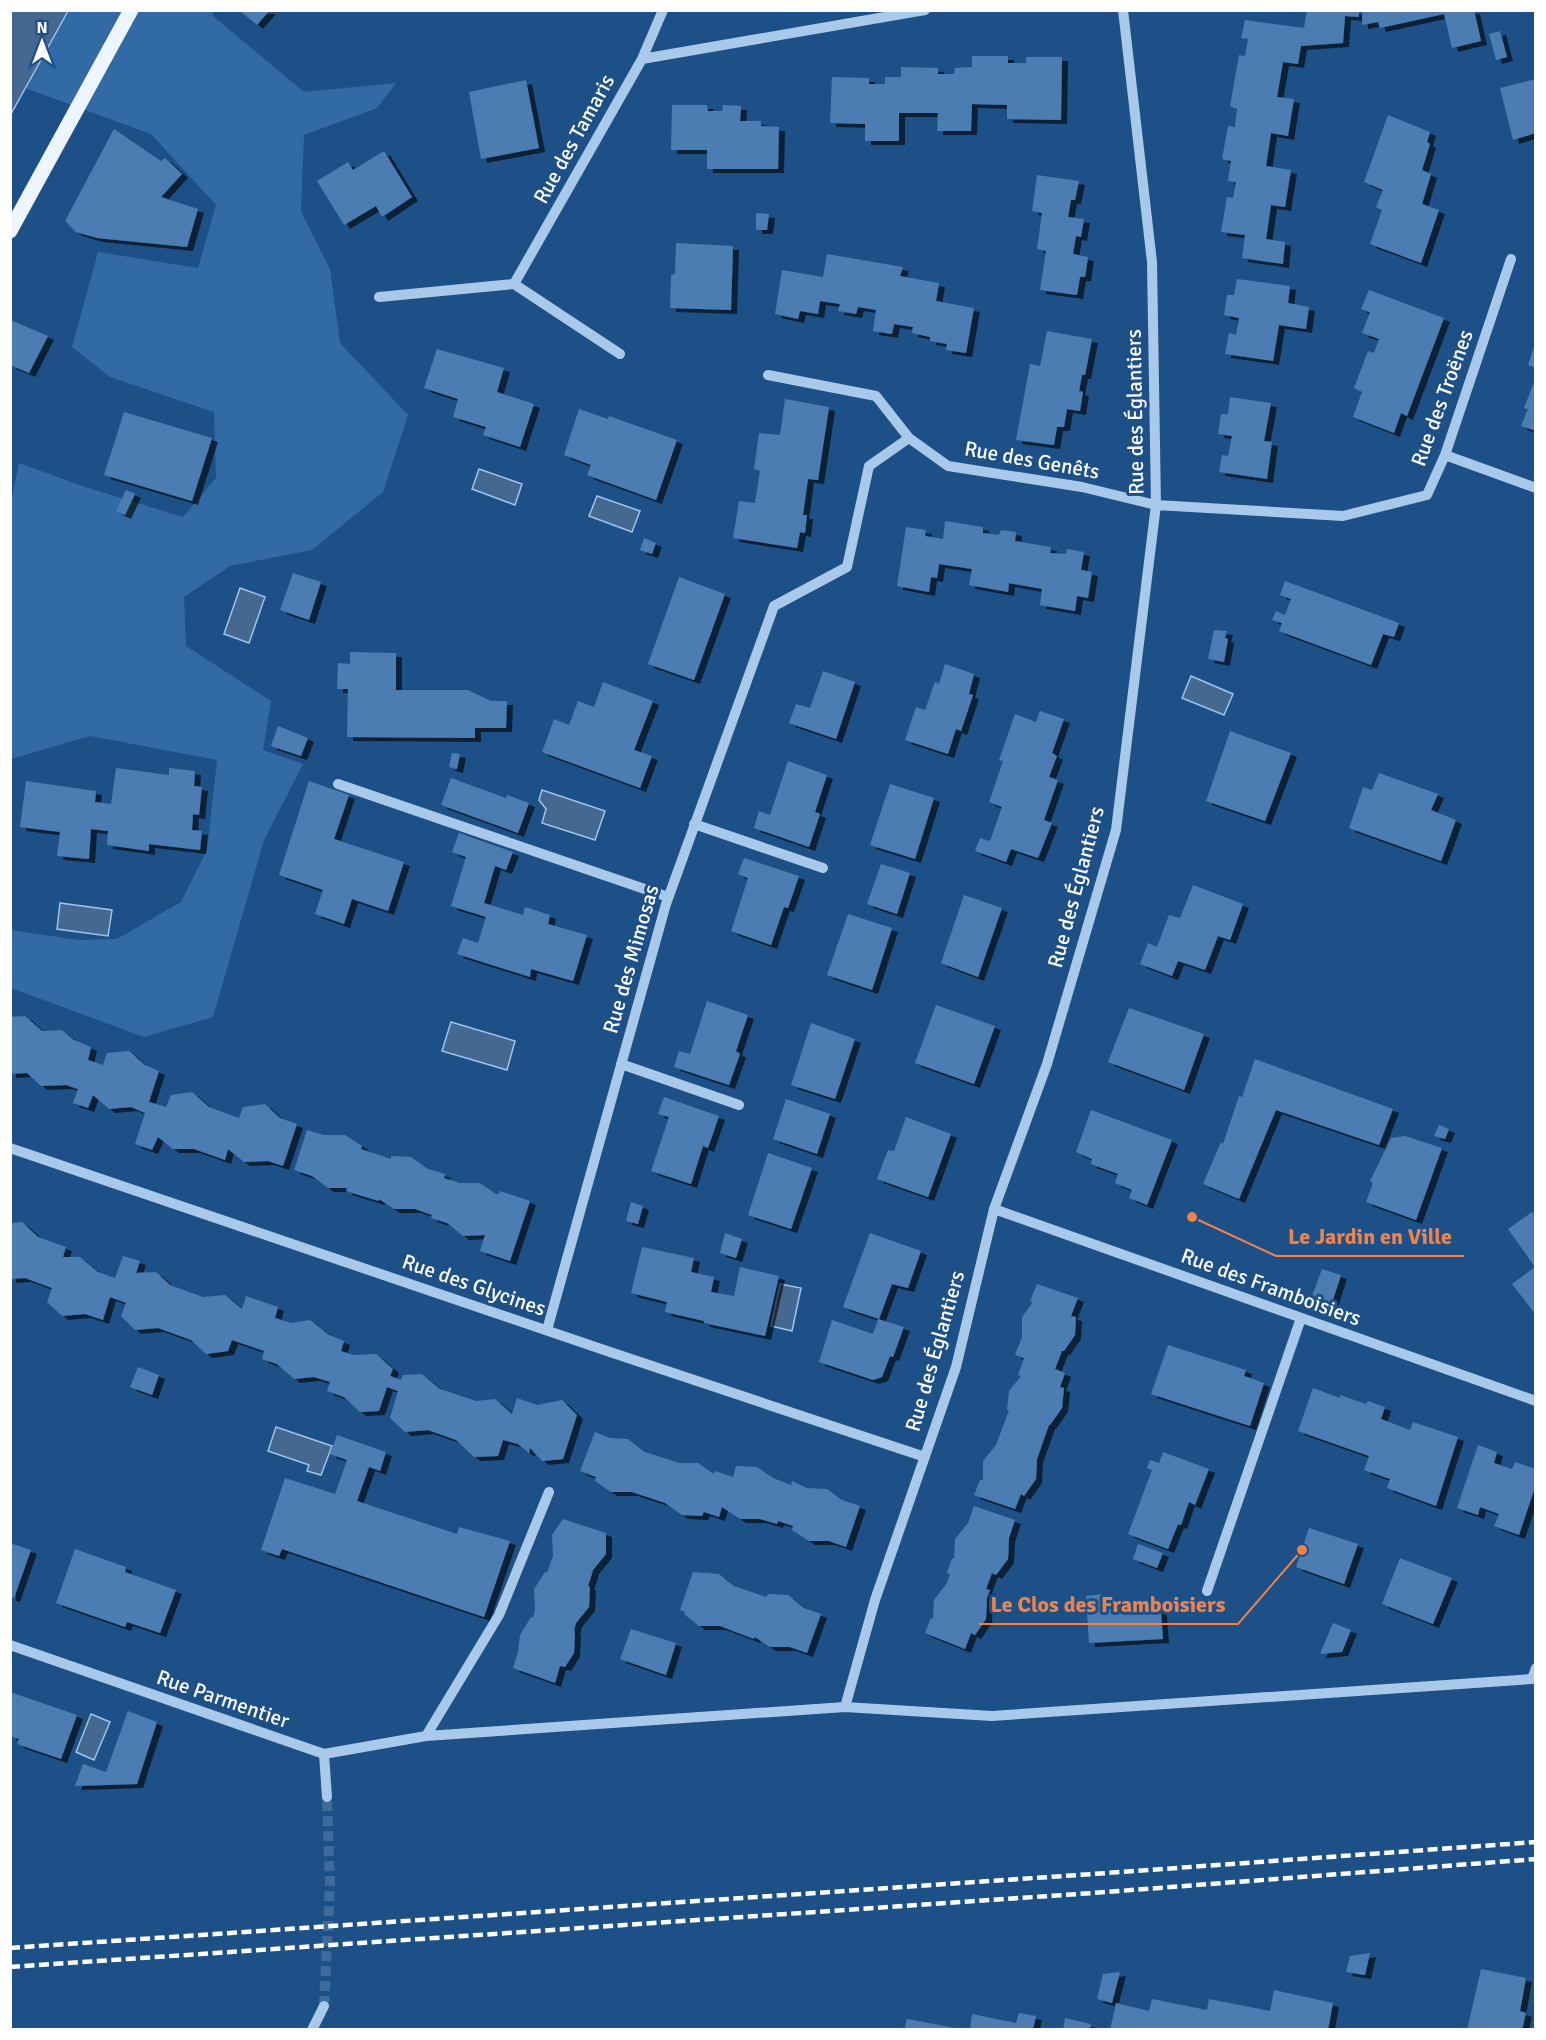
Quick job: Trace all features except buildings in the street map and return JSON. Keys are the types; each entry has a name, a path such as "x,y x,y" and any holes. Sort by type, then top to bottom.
{"main road":[{"path":"10,231 131,10"}],"street":[{"name":"Rue des Tamaris","path":"514,284 642,59 663,10"},
{"path":"642,59 926,10"},
{"name":"Rue des Églantiers","path":"845,1707 875,1600 956,1367 994,1209 1047,1064 1116,830 1156,505 1152,262 1123,10"},
{"name":"Rue des Troënes","path":"1156,505 1343,516 1428,495 1444,455 1511,259"},
{"path":"379,297 514,284 620,354"},
{"name":"Rue des Genêts","path":"768,375 876,396 909,438 948,466 1082,487 1156,505"},
{"name":"Rue des Mimosas","path":"547,1330 668,897 774,606 847,567 869,466 909,438"},
{"path":"1444,455 1536,488"},
{"path":"338,784 668,897"},
{"path":"694,825 823,868"},
{"path":"621,1064 740,1105"},
{"name":"Rue des Glycines","path":"10,1148 925,1457"},
{"name":"Rue des Framboisiers","path":"994,1209 1536,1401"},
{"path":"1207,1592 1301,1318"},
{"path":"426,1736 499,1615 549,1492"},
{"name":"Rue Parmentier","path":"10,1646 324,1754 426,1736 845,1707 992,1716 1532,1679 1536,1668"},
{"path":"324,1754 327,1797"},
{"path":"312,2030 324,2006"}],"shaded area":[{"path":"10,11 68,11 11,114"},
{"path":"68,11 212,11 213,16 304,92 396,83 377,108 304,135 301,211 330,269 340,343 408,415 383,492 312,550 230,566 184,597 186,646 271,701 263,750 303,764 264,840 213,1017 144,1037 11,988 11,930 78,940 117,939 181,902 207,850 217,760 90,736 11,759 10,507 19,463 85,487 183,517 216,478 214,412 110,377 72,347 98,252 198,268 216,205 151,134 25,88"},
{"path":"479,469 522,484 515,505 472,489"},
{"path":"597,496 640,511 632,532 589,516"},
{"path":"240,588 265,597 249,643 224,634"},
{"path":"1191,676 1233,694 1224,715 1182,698"},
{"path":"542,790 605,811 595,840 542,823 546,809 539,800"},
{"path":"60,903 112,910 108,936 57,929"},
{"path":"451,1022 515,1041 507,1070 442,1051"},
{"path":"780,1284 801,1288 792,1331 771,1326"},
{"path":"276,1427 332,1446 321,1475 307,1471 309,1465 268,1451"},
{"path":"91,1714 110,1722 94,1760 76,1752"}],"tunnel":[{"path":"324,2006 330,1884 327,1797"}],"railway":[{"path":"10,1948 1536,1842"},
{"path":"10,1967 1093,1893 1536,1859"}],"place":[{"name":"Le Jardin en Ville","path":"1192,1217"},
{"name":"Le Clos des Framboisiers","path":"1302,1550"}]}
